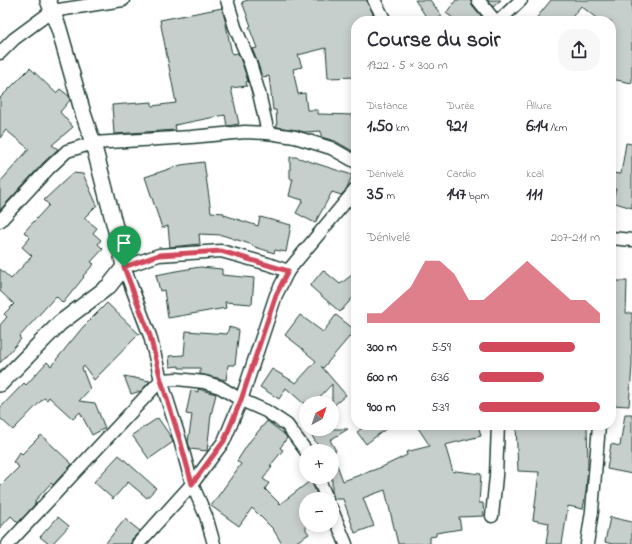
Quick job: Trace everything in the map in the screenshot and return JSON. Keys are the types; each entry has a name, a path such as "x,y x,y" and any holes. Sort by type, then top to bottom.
{"street":[{"path":"0,53 50,5 124,0"},
{"path":"227,0 235,27 250,64 259,93 268,133"},
{"path":"374,0 382,16"},
{"path":"478,0 491,16"},
{"path":"504,16 521,0"},
{"path":"50,5 61,36 82,113 93,143 120,246 124,267 150,336 161,380 192,484 206,516 214,544"},
{"path":"0,221 66,151 93,143 245,132 268,133 295,137 331,148 351,159"},
{"path":"138,544 192,484 224,441 241,400 276,295 288,271 351,195"},
{"path":"616,238 632,240"},
{"path":"0,384 60,323 109,286 124,267 159,255 221,251 288,271"},
{"path":"8,544 161,380 177,378 204,382 220,387 241,400 266,411 287,425 301,444"},
{"path":"492,516 496,476 498,430"},
{"path":"587,544 592,510 599,430"},
{"path":"339,527 346,544"}],"building":[{"path":"248,0 367,0 374,16 351,16 351,77 328,78 326,48 298,55 302,67 293,69 298,94 305,93 307,110 318,110 318,114 351,115 351,150 335,141 321,137 321,131 304,132 277,127 276,110 273,110 269,76 262,77 252,49 257,48 242,2"},
{"path":"415,0 430,0 442,16 426,16"},
{"path":"456,0 471,0 472,5 481,16 450,16 446,13"},
{"path":"488,0 501,0 493,7"},
{"path":"551,0 632,0 632,83 616,80 616,16 594,16 581,6 573,16 538,16"},
{"path":"222,8 232,54 238,53 248,81 246,82 247,86 231,88 239,124 227,126 225,115 175,125 176,130 114,134 112,105 152,102 152,106 176,103 160,20"},
{"path":"30,68 56,93 60,89 69,96 70,100 60,112 73,127 52,145 58,149 43,163 0,210 0,182 29,149 6,130 0,138 0,98"},
{"path":"626,143 632,144 632,208 616,203 616,174 621,174"},
{"path":"290,157 296,157 351,175 347,189 341,195 332,192 315,223 296,213 303,200 289,196 293,179 290,179"},
{"path":"204,162 211,212 224,213 224,215 258,226 260,217 291,225 286,252 275,250 274,253 222,235 199,234 200,244 170,247 168,226 162,228 145,177 181,165"},
{"path":"73,173 83,174 97,205 84,218 97,228 93,233 101,240 98,244 103,249 91,262 94,264 63,303 56,296 19,337 21,339 0,363 0,325 7,317 4,314 14,304 0,291 0,269 11,279 32,256 22,247 30,238 24,232 49,205 44,200"},
{"path":"200,267 222,269 222,275 254,278 252,304 225,302 226,308 168,318 164,290 160,291 156,275"},
{"path":"323,270 340,284 351,276 351,300 340,312 310,286"},
{"path":"616,281 627,281 626,313 632,313 632,366 629,406 616,405"},
{"path":"107,303 139,334 94,380 84,366 82,368 90,389 79,401 95,403 105,428 92,435 80,412 73,419 49,397 47,400 44,398 13,430 0,418 0,408 24,383 26,385 47,362 51,366 83,327"},
{"path":"300,315 323,332 336,315 351,327 351,335 323,368 321,366 346,395 339,401 339,396 332,396 332,384 321,396 299,396 299,399 286,388 279,399 260,387 272,369 296,383 316,361 285,335"},
{"path":"229,327 239,330 235,365 228,365 226,380 200,374 200,368 179,368 179,366 170,367 169,356 184,355 186,331 227,334"},
{"path":"124,376 150,381 141,391 131,394"},
{"path":"198,389 216,394 211,415 207,451 190,449 188,442 192,415 186,414 191,390 198,392"},
{"path":"625,414 632,414 632,474 607,469 611,444 620,446"},
{"path":"158,418 173,442 149,459 132,435"},
{"path":"267,421 287,438 280,448 283,450 270,466 272,467 263,479 269,483 265,489 280,504 306,484 312,484 316,492 299,492 299,532 308,532 309,534 293,544 282,544 273,529 252,508 239,526 211,506 241,464 237,461 250,441"},
{"path":"339,429 348,429 339,434"},
{"path":"360,430 384,430 366,444 357,432"},
{"path":"419,430 479,430 481,436 445,445 453,472 456,471 481,474 479,503 483,503 484,516 459,517 461,529 436,533 436,536 430,537 430,544 398,544 385,490 363,498 374,526 355,533 343,499 339,499 339,492 332,492 332,484 339,484 339,470 343,481 382,467 407,455 406,452 430,446"},
{"path":"516,430 587,430 588,465 583,509 568,506 562,544 546,544 549,523 533,520 539,472 518,471"},
{"path":"41,435 72,464 53,485 51,483 18,523 11,516 0,528 0,486 19,467 13,462 20,452 22,454"},
{"path":"312,436 337,436 330,440 332,444 317,444"},
{"path":"119,455 156,488 147,498 128,482 113,499 94,482"},
{"path":"58,517 69,526 52,544 49,544 40,537"},
{"path":"610,517 632,522 632,544 612,544 605,542"},
{"path":"125,519 140,531 132,539 131,544 105,544"}],"route":[{"path":"221,251 288,271 276,295 241,400 224,441 192,484 161,380 150,336 124,267 159,255 221,251"}]}
